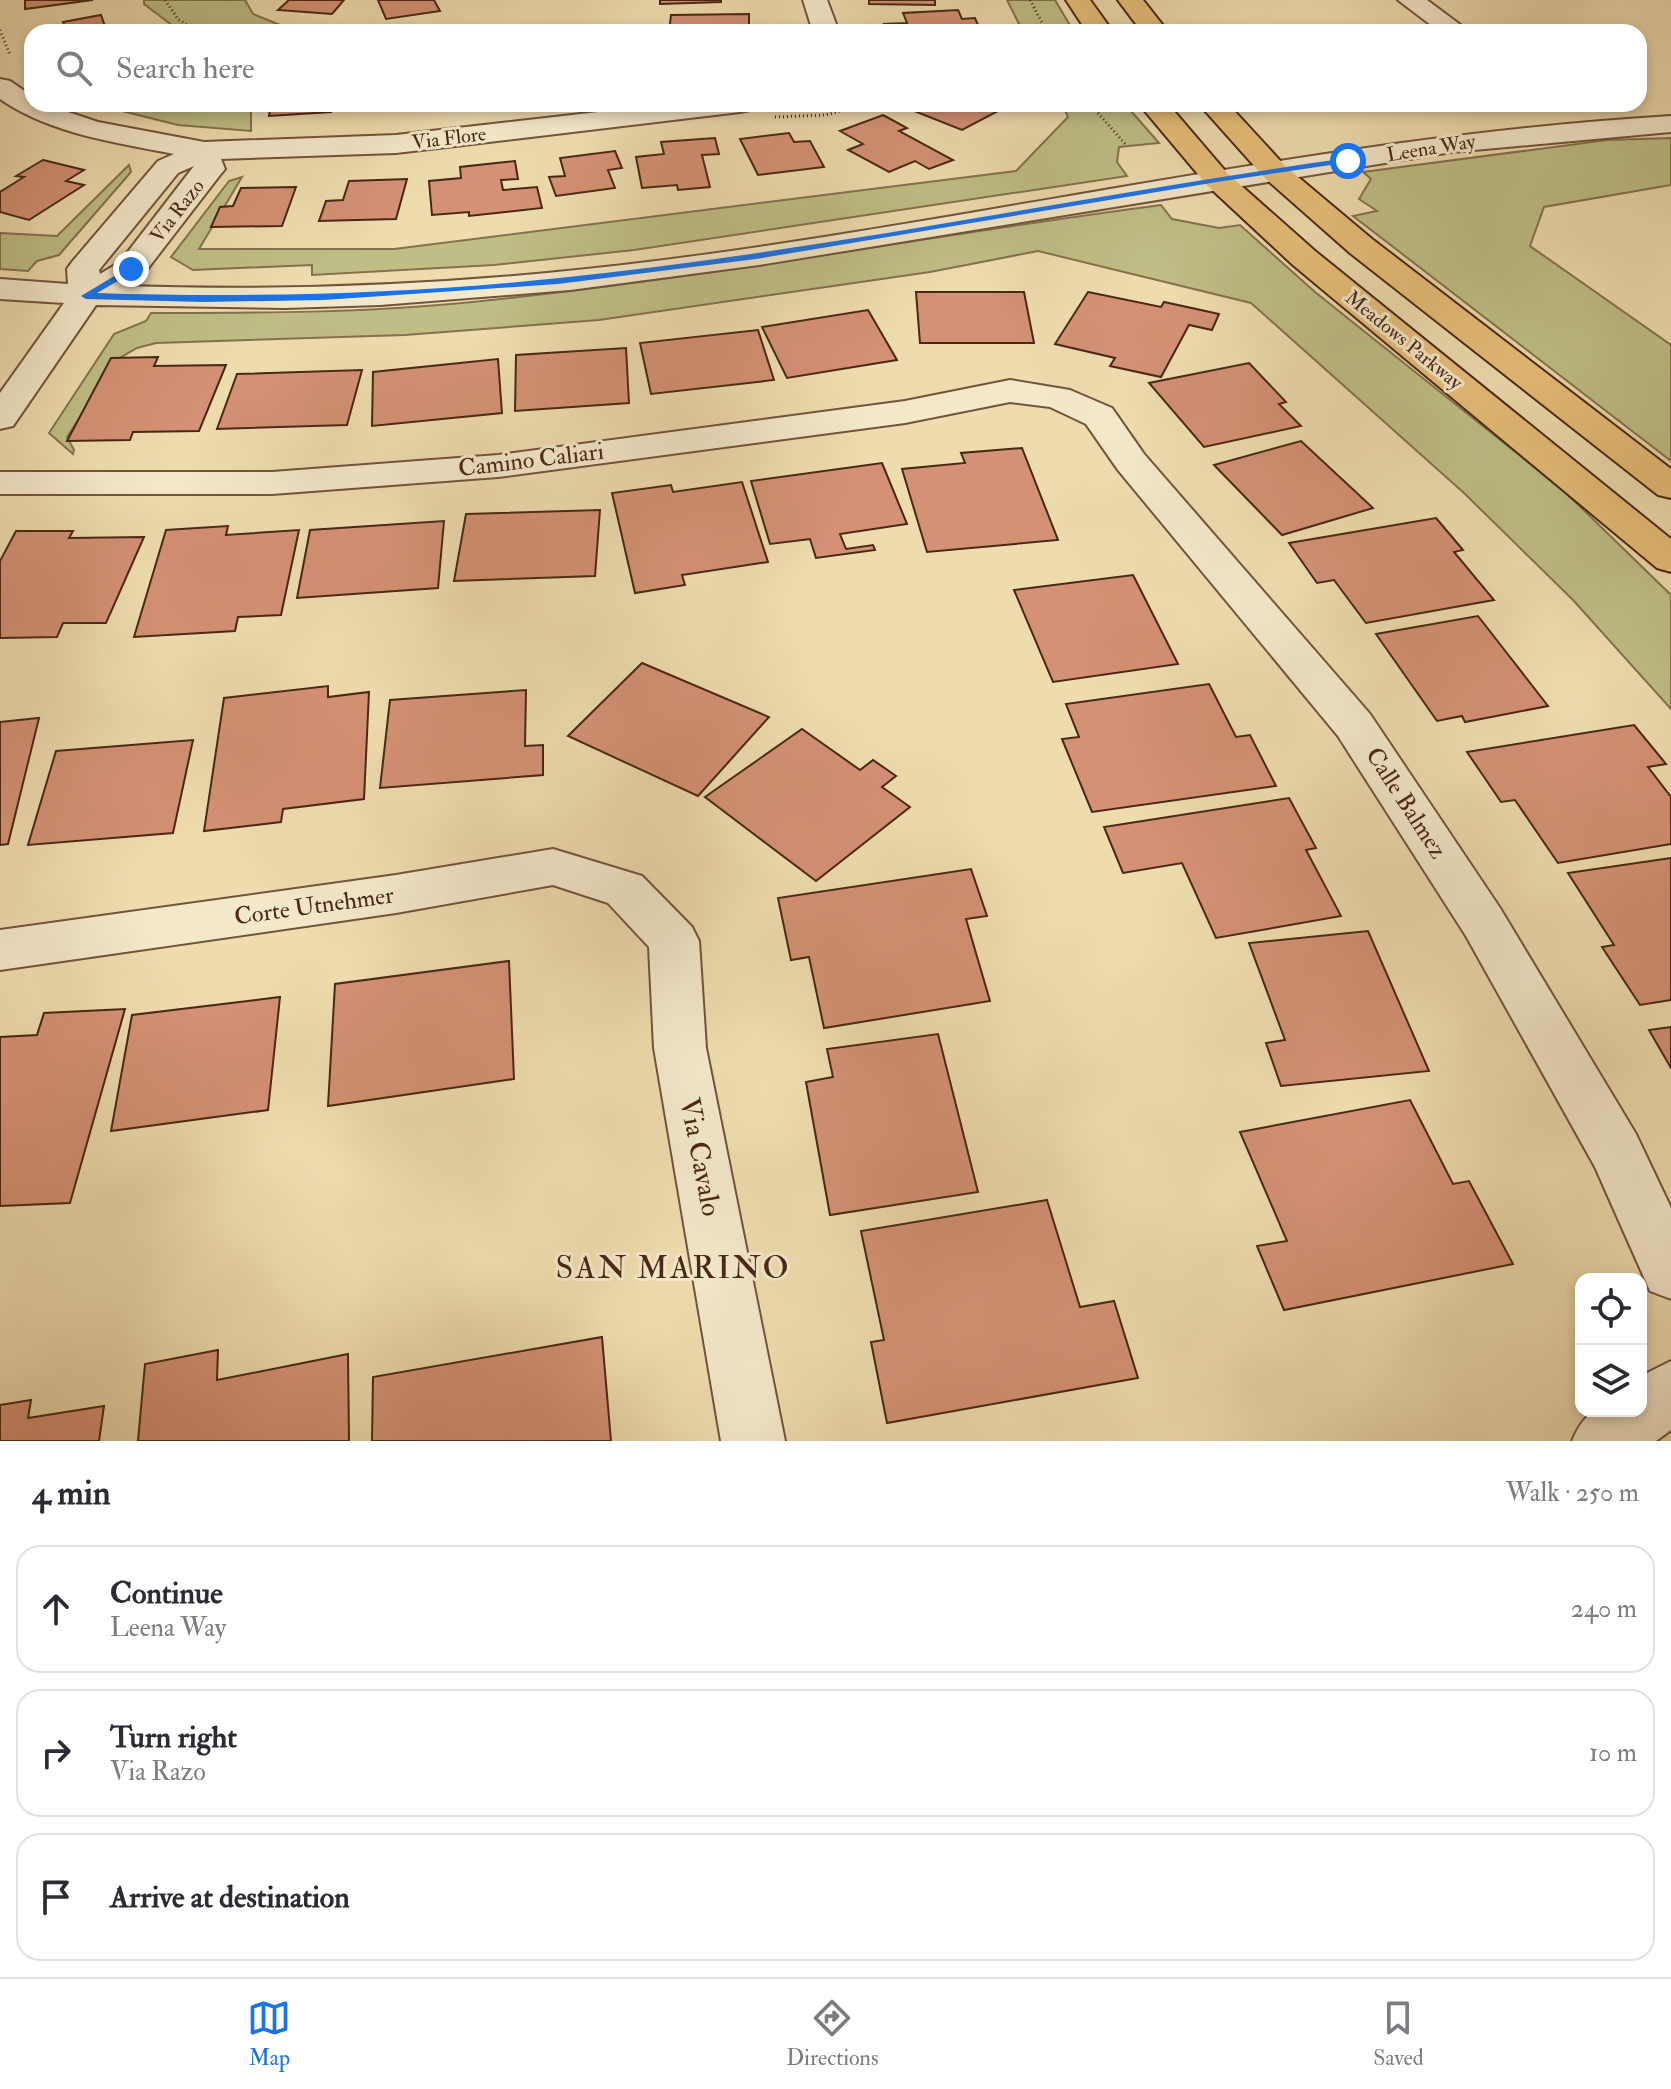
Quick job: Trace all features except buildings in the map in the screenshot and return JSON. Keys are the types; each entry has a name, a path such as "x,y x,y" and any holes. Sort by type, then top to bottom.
{"main road":[{"path":"1078,0 1094,24"},
{"path":"1130,0 1149,24"},
{"name":"Meadows Parkway","path":"1160,112 1217,179 1304,258 1671,559"},
{"name":"Meadows Parkway","path":"1220,112 1275,172 1361,246 1671,487"}],"street":[{"path":"815,0 823,24"},
{"path":"1410,0 1445,24"},
{"name":"Via Flore","path":"0,87 24,103"},
{"name":"Via Flore","path":"39,112 92,129 204,151 396,144 671,112"},
{"name":"Leena Way","path":"0,289 86,296 203,299 324,297 558,281 756,256 1217,179 1477,140 1671,124"},
{"name":"Via Razo","path":"86,296 131,269 210,169 204,151"},
{"path":"0,418 86,296"},
{"name":"Camino Caliari","path":"0,483 272,483 498,466 905,412 1010,391 1058,397"},
{"name":"Calle Balmez","path":"1058,397 1099,416 1131,462 1354,725 1491,935 1616,1152 1671,1271"},
{"name":"Corte Utnehmer","path":"0,950 396,894 553,867 625,889"},
{"name":"Via Cavalo","path":"625,889 674,941 680,1048 753,1441"},
{"path":"1604,1441 1671,1392"}],"path":[{"path":"165,0 177,17 187,24"},
{"path":"1030,0 1043,24"},
{"path":"1097,112 1127,146"}],"shaded area":[{"path":"144,0 245,0 253,14 277,24 170,24 144,4"},
{"path":"1007,0 1055,0 1069,24 1019,24"},
{"path":"126,112 251,112 251,131 178,125"},
{"path":"1066,112 1132,112 1159,143 1119,147 1117,162 1127,176 634,250 494,265 312,275 312,265 193,270 171,257 229,181 242,177 199,249 394,249 1016,171 1068,117"},
{"path":"1671,138 1671,185 1544,207 1530,246 1671,345 1671,461 1353,216 1377,211 1359,199 1371,179 1363,172 1607,140"},
{"path":"129,165 131,172 59,255 37,261 28,271 0,269 0,233 57,236"},
{"path":"1161,205 1172,219 1219,228 1240,225 1315,292 1563,490 1671,595 1671,709 1573,600 1464,493 1251,303 1038,251 930,272 599,320 405,335 156,343 137,348 118,359 67,437 73,454 49,433 114,334 146,321 151,313 351,310 472,302 731,269"}],"district":[{"name":"SAN MARINO","path":"673,1268"}],"route":[{"path":"131,269 86,296 203,299 324,297 558,281 756,256 1217,179 1348,161"}]}
